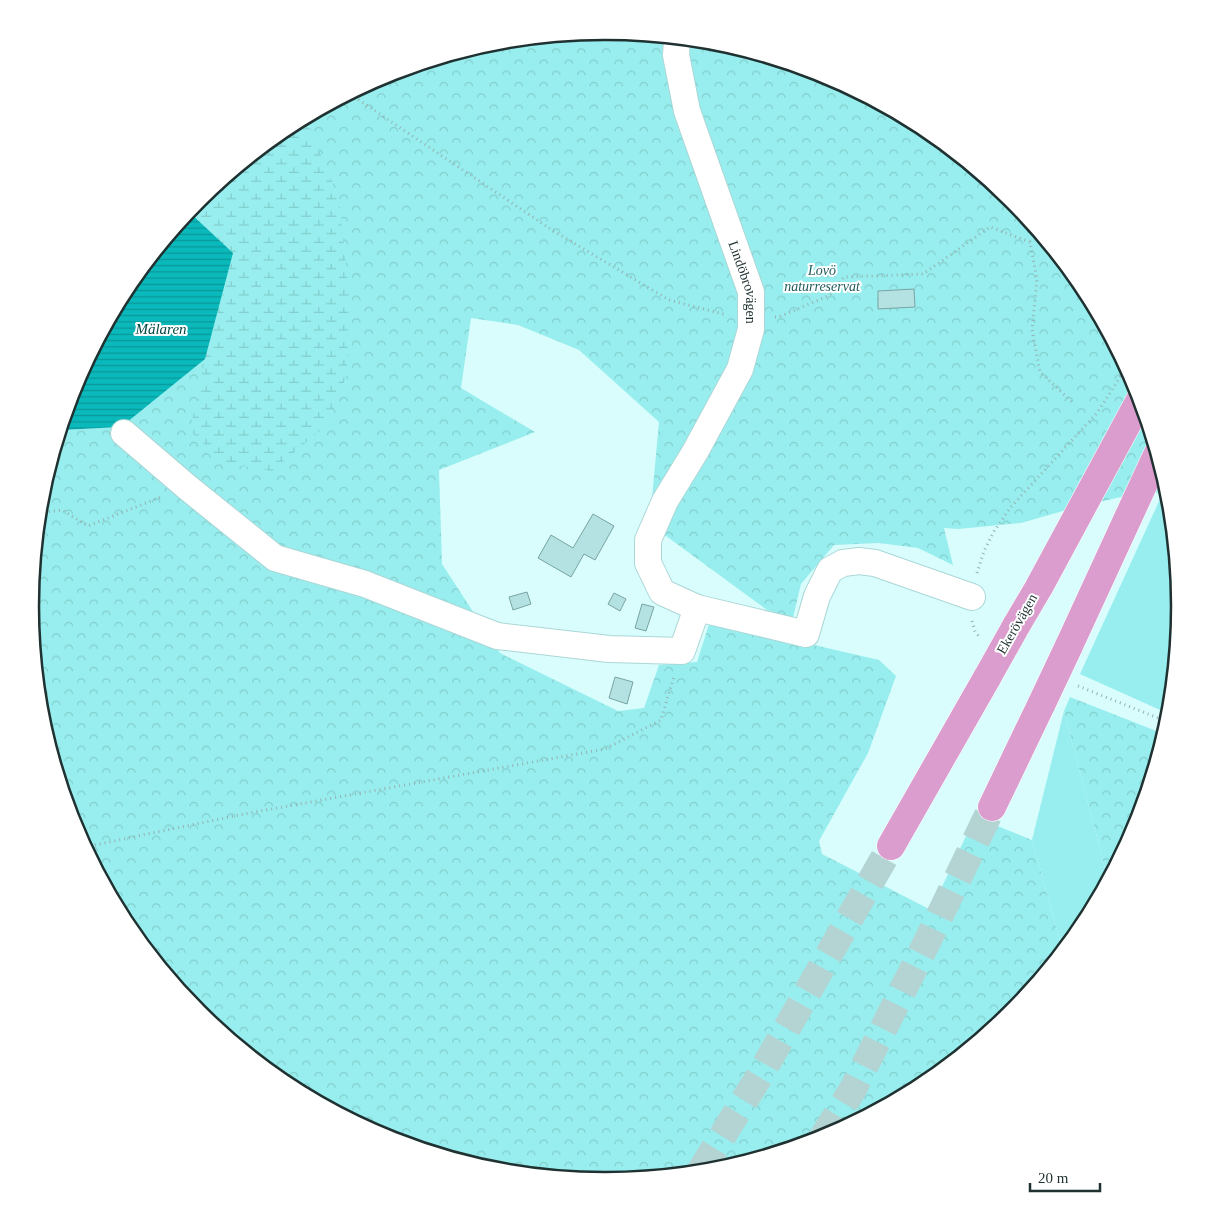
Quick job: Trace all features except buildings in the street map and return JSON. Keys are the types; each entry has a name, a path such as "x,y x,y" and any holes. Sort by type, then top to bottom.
{"main road":[{"name":"Ekerövägen","path":"890,846 1039,587 1135,409"},
{"path":"992,807 1153,464"}],"street":[{"name":"Lindöbrovägen","path":"677,45 676,55 686,111 751,292 751,329 740,369 695,452 665,501 648,540 648,563 662,592 697,608"},
{"path":"124,433 275,558 365,584 497,636 609,649 682,651 697,608 806,634 817,596 830,570 842,563 859,561 875,563 972,597"}],"path":[{"path":"985,643 975,631 972,619 972,597 984,551 993,533 1010,508 1097,413 1121,375"},
{"path":"47,512 62,510 88,526 187,487"},
{"path":"92,846 244,814 605,749 661,720 682,651"},
{"path":"1072,684 1160,719"}],"green space":[{"name":"Lovö naturreservat","path":"568,41 642,41 715,51 787,70 822,83 888,116 950,157 1005,206 1031,233 1076,292 1113,356 1128,390 1152,460 1159,493 1134,494 1077,507 1021,523 958,529 944,528 953,565 918,548 879,543 834,545 801,584 793,618 767,610 662,533 722,428 651,509 659,422 579,350 518,325 471,318 461,388 535,432 439,470 442,564 500,653 618,711 644,708 659,665 697,662 710,621 879,660 896,676 868,753 819,841 822,854 931,910 975,817 1032,840 1061,942 1031,980 1005,1007 950,1056 920,1077 888,1097 822,1130 787,1143 715,1162 642,1172 568,1172 531,1168 495,1162 423,1143 388,1130 322,1097 260,1056 232,1032 179,980 156,951 134,921 97,857 69,789 58,753 50,717 40,644 40,569 50,496 67,430 121,427 138,286 156,262 179,233 205,206 260,157 322,116 388,83 458,60 531,45"},
{"path":"309,124 339,199 349,293 347,374 328,424 272,471 224,463 190,431 205,359 233,253 194,217 260,157"},
{"path":"1160,498 1170,569 1171,606 1170,644 1161,710 1080,674"},
{"path":"1070,697 1157,731 1141,789 1128,823 1106,871 1064,711"},
{"path":"1064,711 1106,871 1076,921 1061,942 1032,840"}],"water":[{"name":"Mälaren","path":"194,217 233,253 205,359 121,427 67,430 97,356 115,323 134,292 156,262"}],"tunnel":[{"path":"830,1126 853,1089 992,807"},
{"path":"705,1164 760,1075 891,846"}]}
